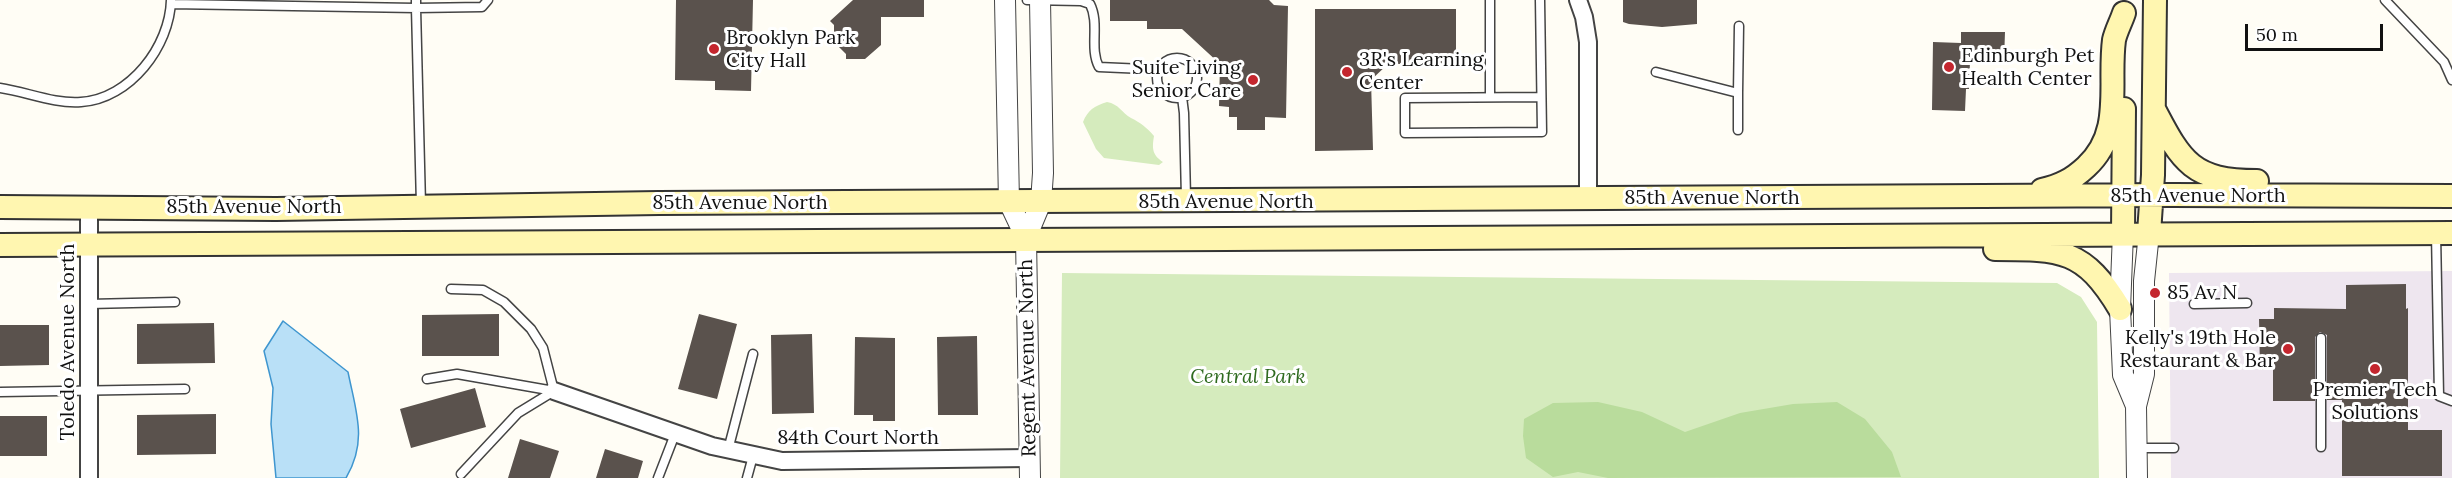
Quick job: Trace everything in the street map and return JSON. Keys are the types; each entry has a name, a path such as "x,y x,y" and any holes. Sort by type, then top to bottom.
{"main road":[{"path":"2148,233 2154,109 2155,0"},
{"path":"2123,233 2124,7"},
{"path":"2009,198 2068,182 2087,167 2102,150 2113,117 2115,38 2124,7"},
{"path":"2154,109 2179,153 2194,166 2221,179 2417,180 2452,194"},
{"name":"85th Avenue North","path":"0,207 276,209 421,206 2452,194"},
{"name":"85th Avenue North","path":"0,245 1026,238 2444,233"},
{"path":"1796,235 1824,250 2015,249 2058,253 2077,259 2092,269 2105,284 2120,309"}],"street":[{"name":"Regent Avenue North","path":"1005,0 1008,202 1026,238"},
{"name":"Regent Avenue North","path":"1030,478 1026,238 1041,202 1043,173 1040,0"},
{"path":"1578,0 1584,16 1588,42 1588,199"},
{"name":"Toledo Avenue North","path":"88,478 90,207"},
{"path":"2123,233 2120,309 2123,375 2136,406"},
{"path":"2137,478 2136,406 2144,374 2144,281 2148,233"},
{"name":"84th Court North","path":"554,391 675,434 728,450 782,461 1029,458"}],"lane":[{"path":"0,88 59,101 82,102 104,97 142,71 163,35 171,2 416,4 482,7 488,0"},
{"path":"1028,0 1081,1 1090,4 1095,14 1095,59 1099,67 1144,69 1158,73"},
{"path":"1490,0 1490,97"},
{"path":"1540,0 1542,132 1405,133 1405,98 1541,97"},
{"path":"2385,0 2444,62 2452,80"},
{"path":"416,4 421,206"},
{"path":"1738,130 1739,26"},
{"path":"1172,58 1190,62 1197,74 1197,81 1190,93 1182,97 1170,97 1157,83 1161,65 1172,58"},
{"path":"1656,72 1738,93"},
{"path":"1182,97 1186,202"},
{"path":"2444,233 2439,396 2452,402"},
{"path":"451,289 483,290 504,302 531,329 543,348 554,391"},
{"path":"89,304 175,302"},
{"path":"2194,304 2247,303"},
{"path":"2321,338 2321,447"},
{"path":"728,450 753,354"},
{"path":"427,379 457,374 554,391"},
{"path":"0,392 185,389"},
{"path":"461,474 518,413 554,391"},
{"path":"658,478 675,434"},
{"path":"2137,448 2174,448"},
{"path":"747,478 753,456"}],"shaded area":[{"path":"2452,271 2452,478 2171,478 2169,273"}],"green space":[{"path":"1107,102 1141,124 1154,136 1155,154 1163,162 1159,165 1104,158 1096,149 1083,122 1092,109"},
{"name":"Central Park","path":"1062,273 2057,283 2081,297 2097,322 2099,478 1060,478"},
{"path":"1598,402 1642,412 1685,432 1740,413 1793,404 1837,402 1865,419 1892,452 1901,477 1608,478 1578,472 1553,477 1526,458 1523,436 1524,419 1553,403"}],"water":[{"path":"283,321 348,372 357,413 358,439 353,464 346,478 276,478 271,424 273,388 264,351"}],"building":[{"name":"Brooklyn Park City Hall","path":"676,0 753,0 751,91 715,90 715,81 675,80"},
{"path":"853,0 924,0 924,17 881,17 881,45 865,59 846,59 846,54 834,42 834,25 830,21"},
{"name":"Suite Living Senior Care","path":"1110,0 1269,0 1274,5 1288,6 1286,118 1265,117 1265,130 1237,130 1237,117 1229,117 1229,107 1219,106 1220,64 1182,29 1147,29 1147,21 1110,21"},
{"path":"1623,0 1697,0 1697,24 1662,27 1629,24 1623,22"},
{"name":"3R's Learning Center","path":"1315,9 1456,9 1456,64 1388,64 1371,80 1373,150 1315,151"},
{"name":"Edinburgh Pet Health Center","path":"1961,32 2005,32 2004,61 1970,61 1965,111 1932,110 1933,42 1961,43"},
{"name":"Premier Tech Solutions","path":"2406,284 2408,430 2442,430 2442,476 2342,476 2342,400 2327,400 2327,335 2320,332 2315,337 2315,401 2273,401 2273,368 2260,370 2259,319 2274,319 2274,308 2346,309 2346,285"},
{"path":"499,314 499,356 422,356 422,315"},
{"path":"699,314 737,324 717,399 678,389"},
{"path":"214,323 215,363 137,364 137,324"},
{"path":"0,325 49,325 49,365 0,366"},
{"path":"812,334 814,413 772,414 771,335"},
{"path":"977,336 978,415 938,415 937,337"},
{"path":"855,337 895,338 895,421 873,421 873,415 854,415"},
{"path":"475,388 486,427 411,448 400,409"},
{"path":"216,414 216,454 137,455 137,415"},
{"path":"0,416 47,416 47,456 0,456"},
{"path":"520,439 559,451 550,478 508,478"},
{"path":"605,449 643,461 638,478 596,478"}],"place":[{"name":"Brooklyn Park City Hall","path":"714,49"},
{"name":"Edinburgh Pet Health Center","path":"1949,67"},
{"name":"3R's Learning Center","path":"1347,72"},
{"name":"Suite Living Senior Care","path":"1253,80"},
{"name":"85 Av N","path":"2155,293"},
{"name":"Kelly's 19th Hole Restaurant & Bar","path":"2288,349"},
{"name":"Premier Tech Solutions","path":"2375,369"}]}
